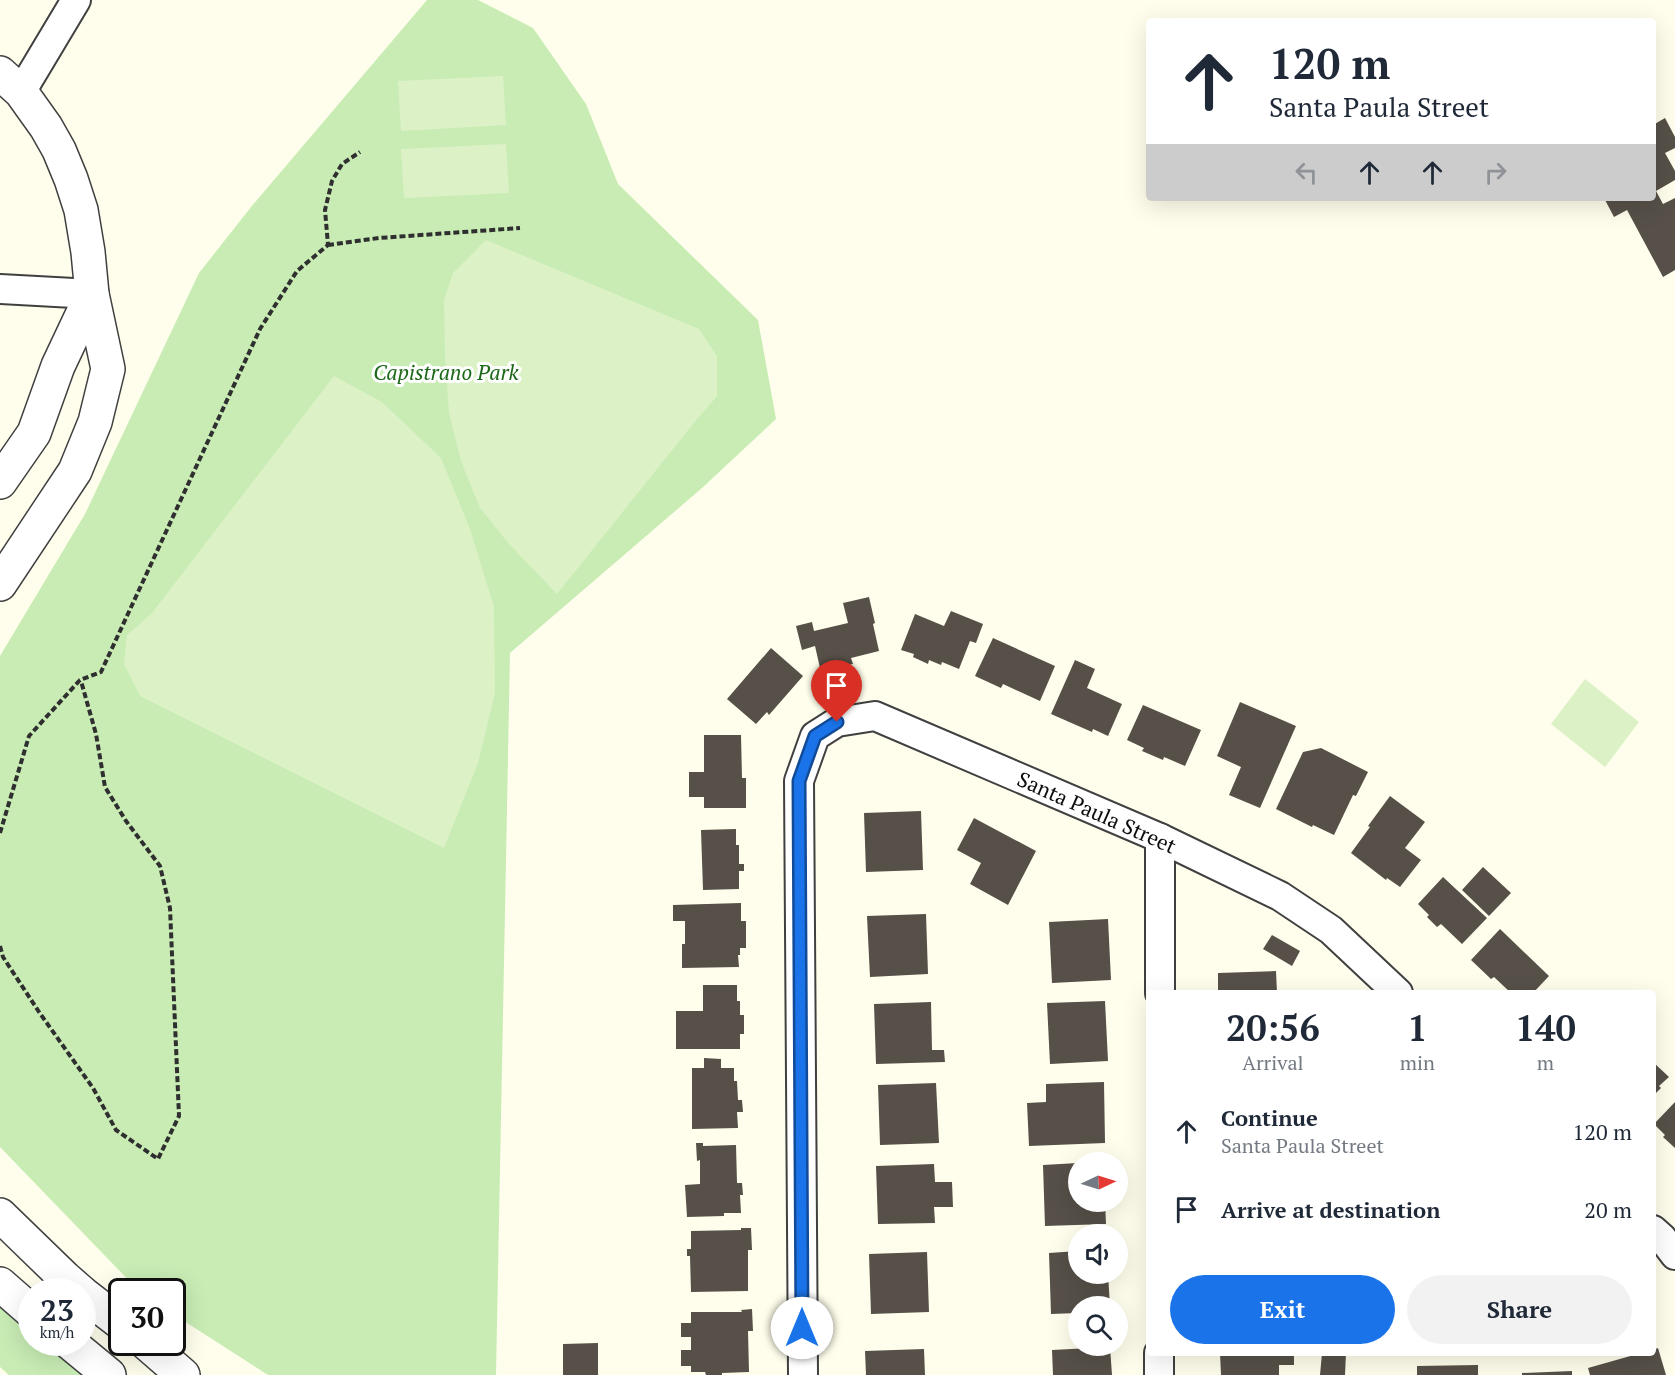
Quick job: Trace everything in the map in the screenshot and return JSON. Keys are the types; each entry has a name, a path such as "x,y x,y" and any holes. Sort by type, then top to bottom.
{"street":[{"path":"0,584 75,471 95,422 108,369 92,294 81,210 71,179 46,127 10,83 76,0"},
{"path":"0,289 92,294"},
{"path":"0,482 34,433 58,366 92,294"},
{"name":"Santa Paula Street","path":"803,1375 799,781 815,736 837,722 875,716 1160,838 1280,896 1331,930 1395,990"},
{"path":"1160,838 1160,990"},
{"path":"0,1215 65,1278"},
{"path":"1656,1233 1675,1256"},
{"path":"0,1284 18,1300"},
{"path":"96,1303 108,1313"},
{"path":"86,1356 109,1375"},
{"path":"161,1356 183,1375"},
{"path":"1159,1356 1159,1375"}],"path":[{"path":"328,245 325,210 332,181 342,164 360,152"},
{"path":"0,833 29,736 80,680 101,672 260,329 297,272 328,245 379,238 520,228"},
{"path":"0,946 3,957 93,1088 116,1130 158,1160 179,1116 170,908 160,866 126,821 105,787 96,734 80,680"}],"green space":[{"name":"Capistrano Park","path":"427,0 478,0 533,28 586,104 618,184 758,320 776,419 702,488 510,653 496,1375 268,1375 186,1322 186,1278 126,1278 0,1147 0,656 85,514 199,273 251,207"},
{"path":"503,76 506,125 401,131 398,81"},
{"path":"506,144 509,193 404,198 401,149"},
{"path":"486,240 699,329 717,356 717,396 557,594 509,544 480,508 461,461 449,413 444,300 453,273"},
{"path":"334,376 382,402 441,458 470,529 494,607 495,693 478,763 444,848 140,696 124,664 127,635 152,613"},
{"path":"1585,679 1639,722 1605,767 1551,724"},
{"path":"0,1298 18,1314 18,1356 64,1356 85,1375 9,1375 0,1367"}],"building":[{"path":"1665,118 1675,137 1675,148 1665,153 1675,171 1675,180 1656,191 1656,123"},
{"path":"1656,191 1663,204 1675,198 1675,270 1663,277 1627,210 1614,217 1606,201 1656,201"},
{"path":"869,597 879,651 851,658 853,664 840,667 839,663 820,668 815,646 802,650 796,626 812,622 814,631 848,623 843,603"},
{"path":"951,611 983,624 976,643 970,641 959,669 942,662 941,665 929,660 928,664 913,657 914,654 901,650 915,614 944,626"},
{"path":"993,638 1055,666 1040,701 1003,684 1001,688 975,676"},
{"path":"771,648 803,676 769,715 767,712 756,724 727,699"},
{"path":"1075,660 1095,669 1087,688 1122,704 1108,736 1093,729 1092,732 1051,714"},
{"path":"1240,702 1296,726 1260,808 1229,795 1241,767 1217,756"},
{"path":"1143,705 1201,730 1185,766 1142,751 1144,748 1127,740"},
{"path":"704,735 741,735 742,778 746,778 746,808 704,808 704,797 689,797 689,772 704,772"},
{"path":"1321,748 1368,772 1356,796 1353,795 1334,835 1276,809 1303,752"},
{"path":"1390,796 1425,822 1405,848 1421,860 1400,887 1387,878 1386,880 1351,853"},
{"path":"921,811 923,870 866,872 864,813"},
{"path":"974,818 1036,851 1008,905 970,884 981,863 957,850"},
{"path":"736,829 739,864 744,864 744,871 739,871 739,889 703,890 701,830"},
{"path":"1483,867 1511,893 1489,916 1462,890"},
{"path":"1443,877 1487,918 1462,944 1441,924 1437,927 1418,904"},
{"path":"741,903 741,921 746,921 746,948 740,948 739,967 682,968 685,921 673,921 673,905"},
{"path":"926,914 928,974 870,977 867,916"},
{"path":"1108,919 1111,980 1052,983 1049,922"},
{"path":"1500,929 1549,976 1536,990 1508,990 1494,977 1491,979 1471,960"},
{"path":"1272,935 1300,951 1292,966 1263,949"},
{"path":"1276,971 1277,990 1218,990 1218,973"},
{"path":"703,985 737,985 740,1015 744,1015 744,1034 740,1034 740,1049 676,1049 676,1011 703,1011"},
{"path":"1105,1001 1108,1061 1050,1064 1047,1003"},
{"path":"931,1002 932,1050 944,1050 945,1062 876,1064 874,1004"},
{"path":"704,1058 721,1059 721,1068 734,1068 734,1081 737,1081 738,1100 742,1100 743,1112 737,1112 738,1128 692,1129 692,1068 704,1068"},
{"path":"1656,1065 1669,1077 1659,1086 1661,1088 1656,1093"},
{"path":"1104,1082 1105,1143 1029,1146 1027,1103 1046,1102 1046,1084"},
{"path":"936,1083 939,1143 880,1145 878,1085"},
{"path":"1675,1102 1675,1148 1663,1137 1665,1135 1656,1126 1656,1122"},
{"path":"696,1143 703,1143 703,1146 736,1145 737,1183 742,1183 743,1195 740,1195 741,1213 687,1217 685,1185 700,1184 700,1160 697,1161"},
{"path":"934,1164 935,1182 952,1182 953,1207 934,1207 935,1223 878,1224 876,1166"},
{"path":"1068,1164 1068,1212 1105,1212 1106,1224 1045,1226 1043,1165"},
{"path":"741,1228 751,1228 752,1250 748,1250 748,1291 691,1292 690,1256 687,1256 687,1249 691,1249 691,1231 741,1230"},
{"path":"927,1252 929,1312 871,1314 869,1254"},
{"path":"1068,1252 1068,1284 1109,1284 1109,1296 1068,1296 1068,1313 1051,1314 1049,1253"},
{"path":"752,1309 753,1331 748,1331 749,1372 706,1375 705,1372 691,1372 691,1366 681,1366 681,1350 691,1350 691,1337 681,1337 681,1323 691,1323 691,1312 742,1312 741,1310"},
{"path":"598,1343 598,1375 563,1375 563,1344"},
{"path":"1658,1348 1666,1375 1590,1375 1588,1368 1630,1356 1656,1356"},
{"path":"924,1349 925,1375 866,1375 865,1351"},
{"path":"1068,1349 1068,1356 1111,1356 1112,1375 1053,1375 1052,1350"},
{"path":"1220,1356 1294,1356 1294,1365 1279,1365 1279,1375 1221,1375"},
{"path":"1322,1356 1346,1356 1345,1375 1320,1375"},
{"path":"1478,1365 1478,1375 1417,1375 1417,1366"},
{"path":"1572,1371 1572,1375 1522,1375 1522,1373"}],"route":[{"path":"802,1328 799,781 815,736 837,722"}]}
